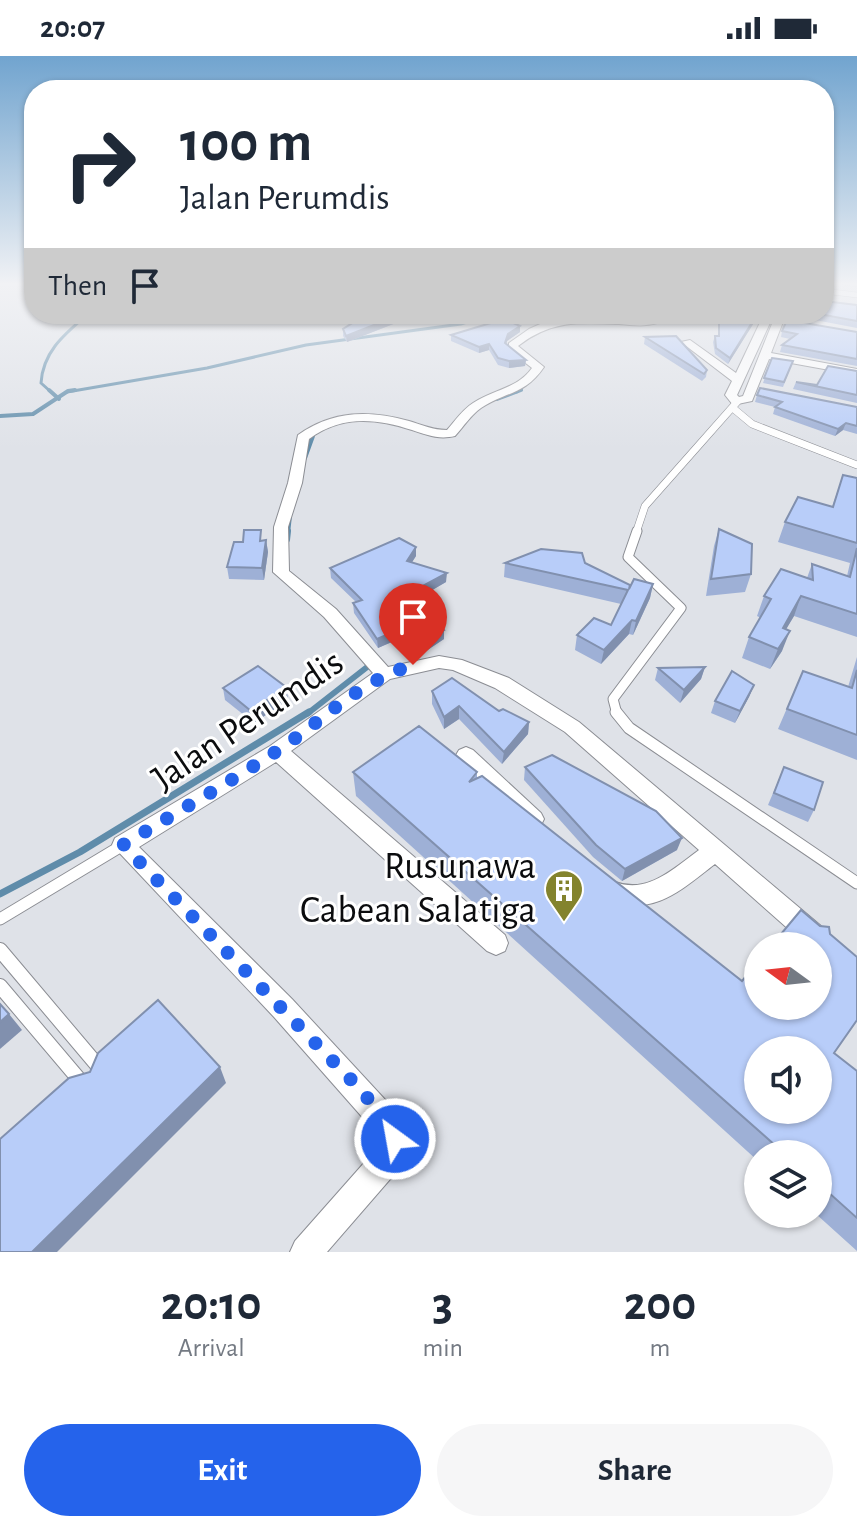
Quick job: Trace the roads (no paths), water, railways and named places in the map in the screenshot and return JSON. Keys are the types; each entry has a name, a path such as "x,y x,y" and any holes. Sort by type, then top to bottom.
{"street":[{"path":"377,666 330,613 281,572 281,527 295,483 303,438 327,422 350,416 396,421 434,433 451,433 472,409 528,383 538,367 513,345 521,338"},
{"path":"762,338 731,395 736,405 758,388 768,338"},
{"path":"686,342 738,380"},
{"path":"764,355 857,372"},
{"name":"Jalan Perumdis","path":"123,845 277,751 377,666 439,662 456,664 502,683 572,727 833,952"},
{"path":"277,751 496,943"},
{"path":"466,755 544,829"},
{"path":"123,845 283,1008 393,1129 394,1151 306,1252"},
{"path":"600,882 621,896 641,898 714,852"}],"lane":[{"path":"857,465 752,424 736,405 645,506 628,557 681,608 613,699 616,713 629,728 857,883"},
{"path":"0,919 123,845"},
{"path":"0,950 98,1066 94,1080 82,1084 0,986"}],"waterway":[{"path":"51,392 41,383 43,372 51,352 63,338"},
{"path":"67,392 207,368 306,345 359,338"},
{"path":"518,391 534,377"},
{"path":"49,390 58,398"},
{"path":"58,398 75,390"},
{"path":"497,399 518,391"},
{"path":"0,416 33,414 58,398"},
{"path":"305,458 313,436"},
{"path":"288,533 290,516"},
{"path":"287,540 288,531"},
{"path":"307,714 371,664"},
{"path":"0,894 80,852 309,712"}],"place":[{"name":"Rusunawa Cabean Salatiga","path":"564,923"}]}
